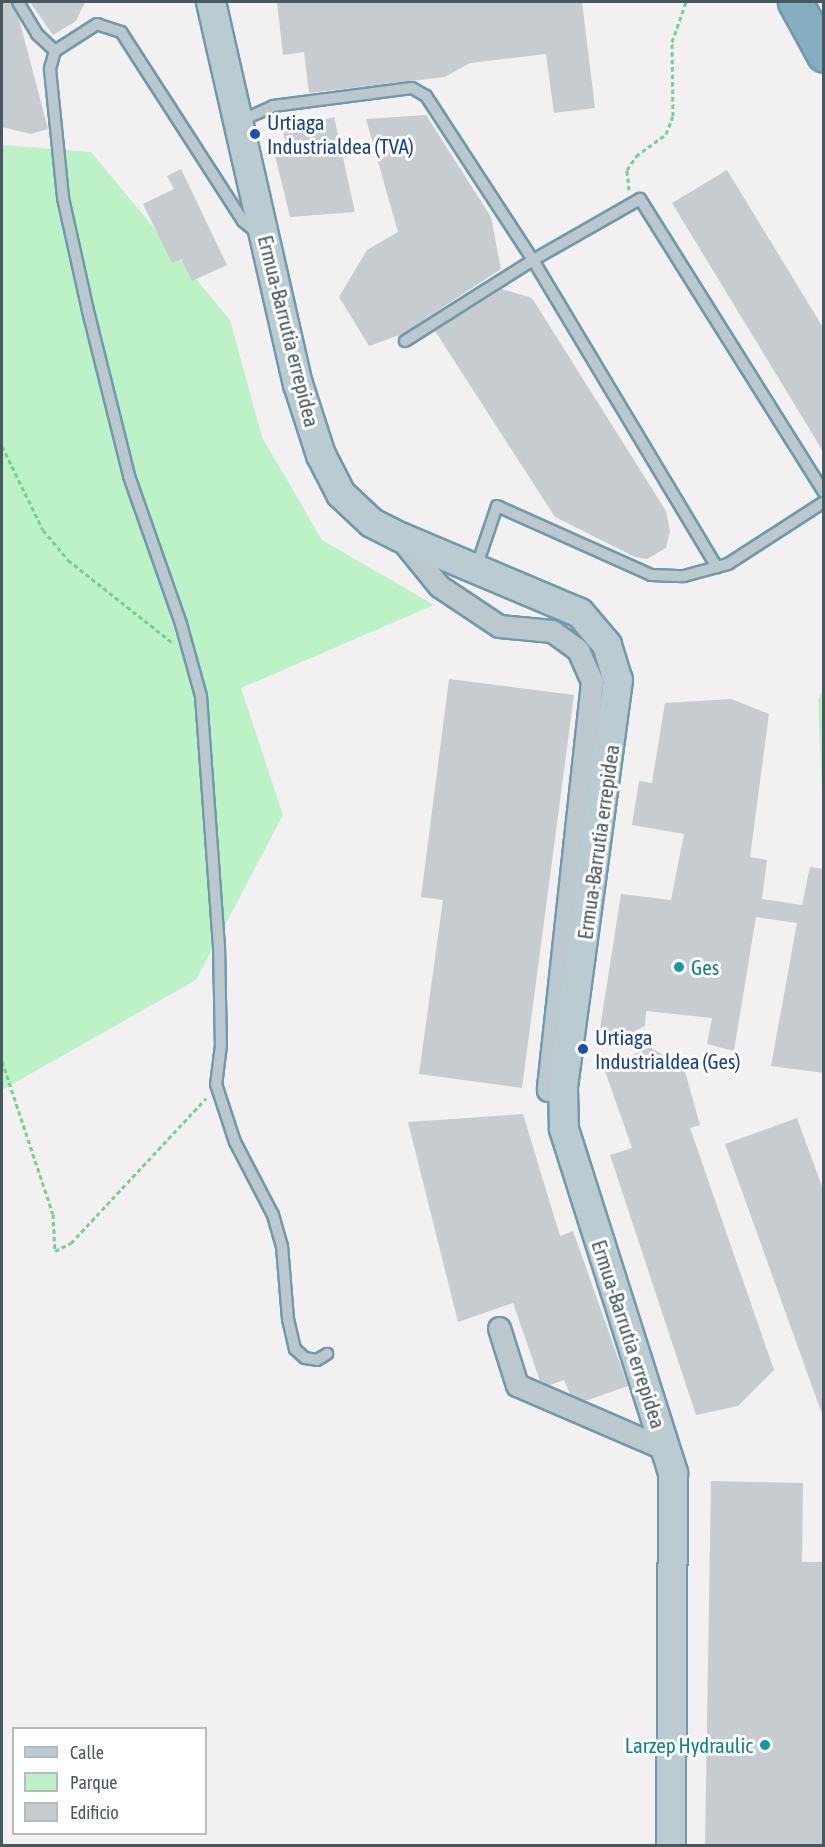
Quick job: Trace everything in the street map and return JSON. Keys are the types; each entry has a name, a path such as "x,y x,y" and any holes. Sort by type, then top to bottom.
{"highway":[{"path":"795,2 824,55"}],"street":[{"name":"Ermua-Barrutia errepidea","path":"211,2 268,242 298,384 321,455 340,494 372,523 400,537 580,613 607,645 618,680 563,1089 564,1129 673,1473 675,1586 670,1845"},
{"path":"400,537 438,586 500,626 552,631 578,650 592,682 548,1090 563,1089"},
{"path":"499,1328 517,1385 667,1450"}],"lane":[{"path":"18,2 37,34 55,51"},
{"path":"268,242 243,221 121,32 98,24 55,51 50,69 63,198 88,311 129,476 190,657 205,728 215,856 221,1045 216,1084 235,1142 273,1215 282,1246 288,1319 295,1349 305,1358 317,1360 327,1354"},
{"path":"240,121 273,106 412,88 426,96 533,260 717,567"},
{"path":"405,341 533,260 640,200 824,492"},
{"path":"475,570 498,506 651,575 684,576 717,567 824,502"}],"path":[{"path":"636,202 626,184 627,170 636,156 666,134 674,116 672,42 686,2"},
{"path":"2,446 43,530 68,560 190,657"},
{"path":"2,1061 53,1214 55,1251 71,1243 216,1084"}],"green space":[{"path":"2,145 91,152 230,320 262,437 322,540 434,605 241,688 283,815 196,980 2,1090"},
{"path":"823,689 823,820 818,700"}],"building":[{"path":"2,2 11,2 19,19 48,129 31,134 2,127"},
{"path":"30,2 85,2 76,21 53,35"},
{"path":"277,2 582,2 595,108 554,113 546,54 470,63 445,77 309,93 304,52 283,55"},
{"path":"426,115 491,217 501,269 402,334 369,346 339,297 367,250 398,232 366,119"},
{"path":"334,117 355,212 290,217 273,147 286,144 283,131"},
{"path":"181,169 227,265 192,281 181,259 172,263 143,204 174,189 167,176"},
{"path":"727,170 824,329 824,453 672,203"},
{"path":"502,289 532,298 666,511 670,531 666,548 647,559 635,557 555,517 435,331"},
{"path":"449,679 574,695 522,1088 419,1074 443,900 421,897"},
{"name":"Ges","path":"731,699 769,714 750,857 767,860 762,899 802,905 810,867 824,869 824,1073 771,1066 797,923 756,917 734,1051 707,1044 712,1018 646,1011 645,1026 623,1037 599,1035 621,894 671,900 684,834 632,825 639,781 652,783 665,703"},
{"path":"650,1047 684,1068 700,1125 690,1128 774,1370 738,1406 696,1415 610,1155 632,1148 604,1068"},
{"path":"523,1114 560,1236 573,1231 628,1386 585,1401 570,1394 564,1380 550,1385 540,1381 513,1303 458,1322 408,1122"},
{"path":"797,1118 824,1192 822,1414 725,1144"},
{"path":"711,1481 803,1483 802,1562 824,1562 824,1845 705,1845"}],"place":[{"name":"Urtiaga Industrialdea (TVA)","path":"255,134"},
{"name":"Ges","path":"679,967"},
{"name":"Urtiaga Industrialdea (Ges)","path":"583,1049"},
{"name":"Larzep Hydraulic","path":"765,1745"}]}
